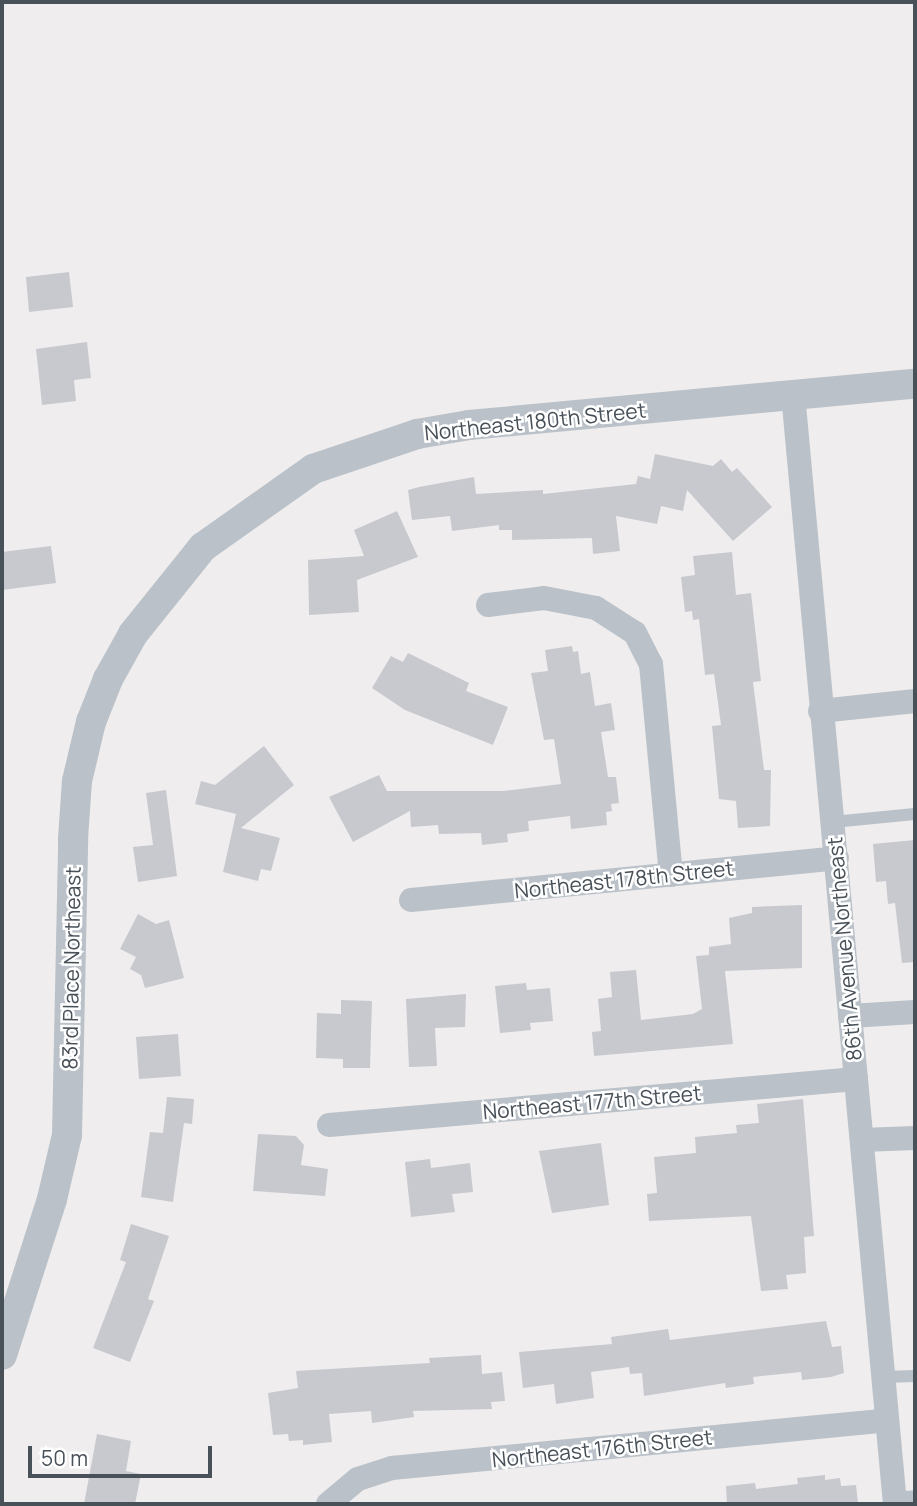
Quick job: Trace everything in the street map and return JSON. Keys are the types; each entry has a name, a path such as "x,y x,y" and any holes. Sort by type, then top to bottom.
{"street":[{"name":"Northeast 180th Street","path":"163,594 203,547 247,513 313,469 366,448 469,425 915,384"},
{"name":"86th Avenue Northeast","path":"793,394 887,1420 901,1499"},
{"name":"83rd Place Northeast","path":"2,1355 52,1199 67,1135 77,781 108,679 163,594"},
{"path":"488,605 544,598 596,608 635,633 651,664 671,875"},
{"path":"820,711 915,701"},
{"name":"Northeast 178th Street","path":"411,900 837,858"},
{"path":"850,1016 915,1012"},
{"name":"Northeast 177th Street","path":"329,1125 856,1079"},
{"path":"862,1140 915,1138"},
{"name":"Northeast 176th Street","path":"328,1504 358,1479 392,1468 887,1420"}],"lane":[{"path":"833,822 915,814"},
{"path":"884,1377 915,1376"}],"building":[{"path":"69,272 73,307 29,312 26,277"},
{"path":"87,342 91,378 74,380 76,401 42,405 36,349"},
{"path":"655,454 713,466 721,459 732,472 737,468 772,507 733,541 687,490 683,511 661,506 657,524 616,516 620,551 593,554 592,538 512,540 512,530 499,530 499,525 452,531 450,516 412,520 408,490 419,487 474,477 476,494 543,490 543,494 636,484 638,476 650,479"},
{"path":"397,511 418,557 357,580 359,612 309,615 308,560 364,556 354,530"},
{"path":"51,546 56,583 2,590 2,552"},
{"path":"732,552 736,595 751,593 761,681 753,682 764,770 771,770 770,826 738,828 736,801 719,799 712,726 721,725 714,674 705,675 699,619 693,620 692,611 685,612 681,577 695,575 693,556"},
{"path":"572,646 573,652 578,651 581,674 590,672 595,706 611,703 615,730 601,732 608,777 616,777 619,803 611,804 612,811 606,812 607,825 571,829 570,816 528,821 529,831 507,834 508,842 482,845 481,833 439,834 438,825 411,827 410,811 353,842 329,797 379,775 387,791 503,791 561,784 554,739 544,740 531,673 548,671 545,650"},
{"path":"408,653 469,683 466,691 508,707 493,745 405,710 372,688 391,656 403,662"},
{"path":"264,746 294,785 241,828 280,838 271,871 261,869 258,881 223,872 236,814 195,804 201,781 215,785"},
{"path":"166,790 177,876 138,882 133,847 153,845 146,793"},
{"path":"915,840 915,962 902,963 895,903 888,904 886,881 876,882 873,844"},
{"path":"802,905 802,968 725,971 733,1044 594,1056 592,1032 601,1031 598,999 612,997 610,972 636,970 641,1020 693,1014 702,1009 696,956 709,955 709,947 731,944 729,918 752,913 752,907"},
{"path":"138,914 156,924 169,920 184,978 145,988 141,975 130,969 136,957 120,949"},
{"path":"526,983 527,990 550,988 553,1021 530,1023 531,1030 500,1033 495,986"},
{"path":"466,994 465,1027 435,1028 437,1066 409,1067 406,999"},
{"path":"341,1000 372,1001 370,1068 343,1068 343,1059 316,1058 317,1013 341,1014"},
{"path":"178,1034 181,1076 139,1079 136,1037"},
{"path":"167,1097 194,1099 192,1124 184,1123 173,1202 141,1197 150,1132 163,1133"},
{"path":"803,1099 814,1236 804,1237 806,1273 786,1275 788,1289 761,1291 751,1216 649,1221 647,1194 657,1193 654,1157 696,1153 695,1137 737,1133 736,1125 759,1123 757,1104"},
{"path":"258,1134 296,1136 304,1145 301,1165 328,1169 325,1196 253,1191"},
{"path":"601,1143 609,1205 552,1213 539,1151"},
{"path":"430,1159 431,1168 470,1163 473,1192 452,1194 455,1212 411,1217 405,1162"},
{"path":"131,1224 169,1236 148,1299 154,1301 130,1362 93,1348 126,1262 120,1260"},
{"path":"826,1321 832,1347 841,1346 844,1373 831,1377 802,1380 801,1372 753,1377 754,1384 726,1388 725,1383 644,1396 642,1373 630,1374 629,1367 591,1372 594,1398 556,1404 554,1384 523,1388 519,1352 612,1344 611,1337 668,1329 670,1340"},
{"path":"481,1355 482,1374 502,1372 505,1401 491,1402 492,1409 413,1411 414,1417 372,1423 371,1411 329,1414 332,1442 303,1445 303,1440 289,1441 288,1434 273,1435 268,1393 298,1388 296,1371 430,1363 429,1358"},
{"path":"97,1434 131,1441 126,1471 141,1474 135,1504 84,1504"},
{"path":"825,1475 825,1480 840,1478 841,1486 856,1485 858,1504 727,1504 726,1486 755,1483 756,1489 798,1484 797,1478"}]}
